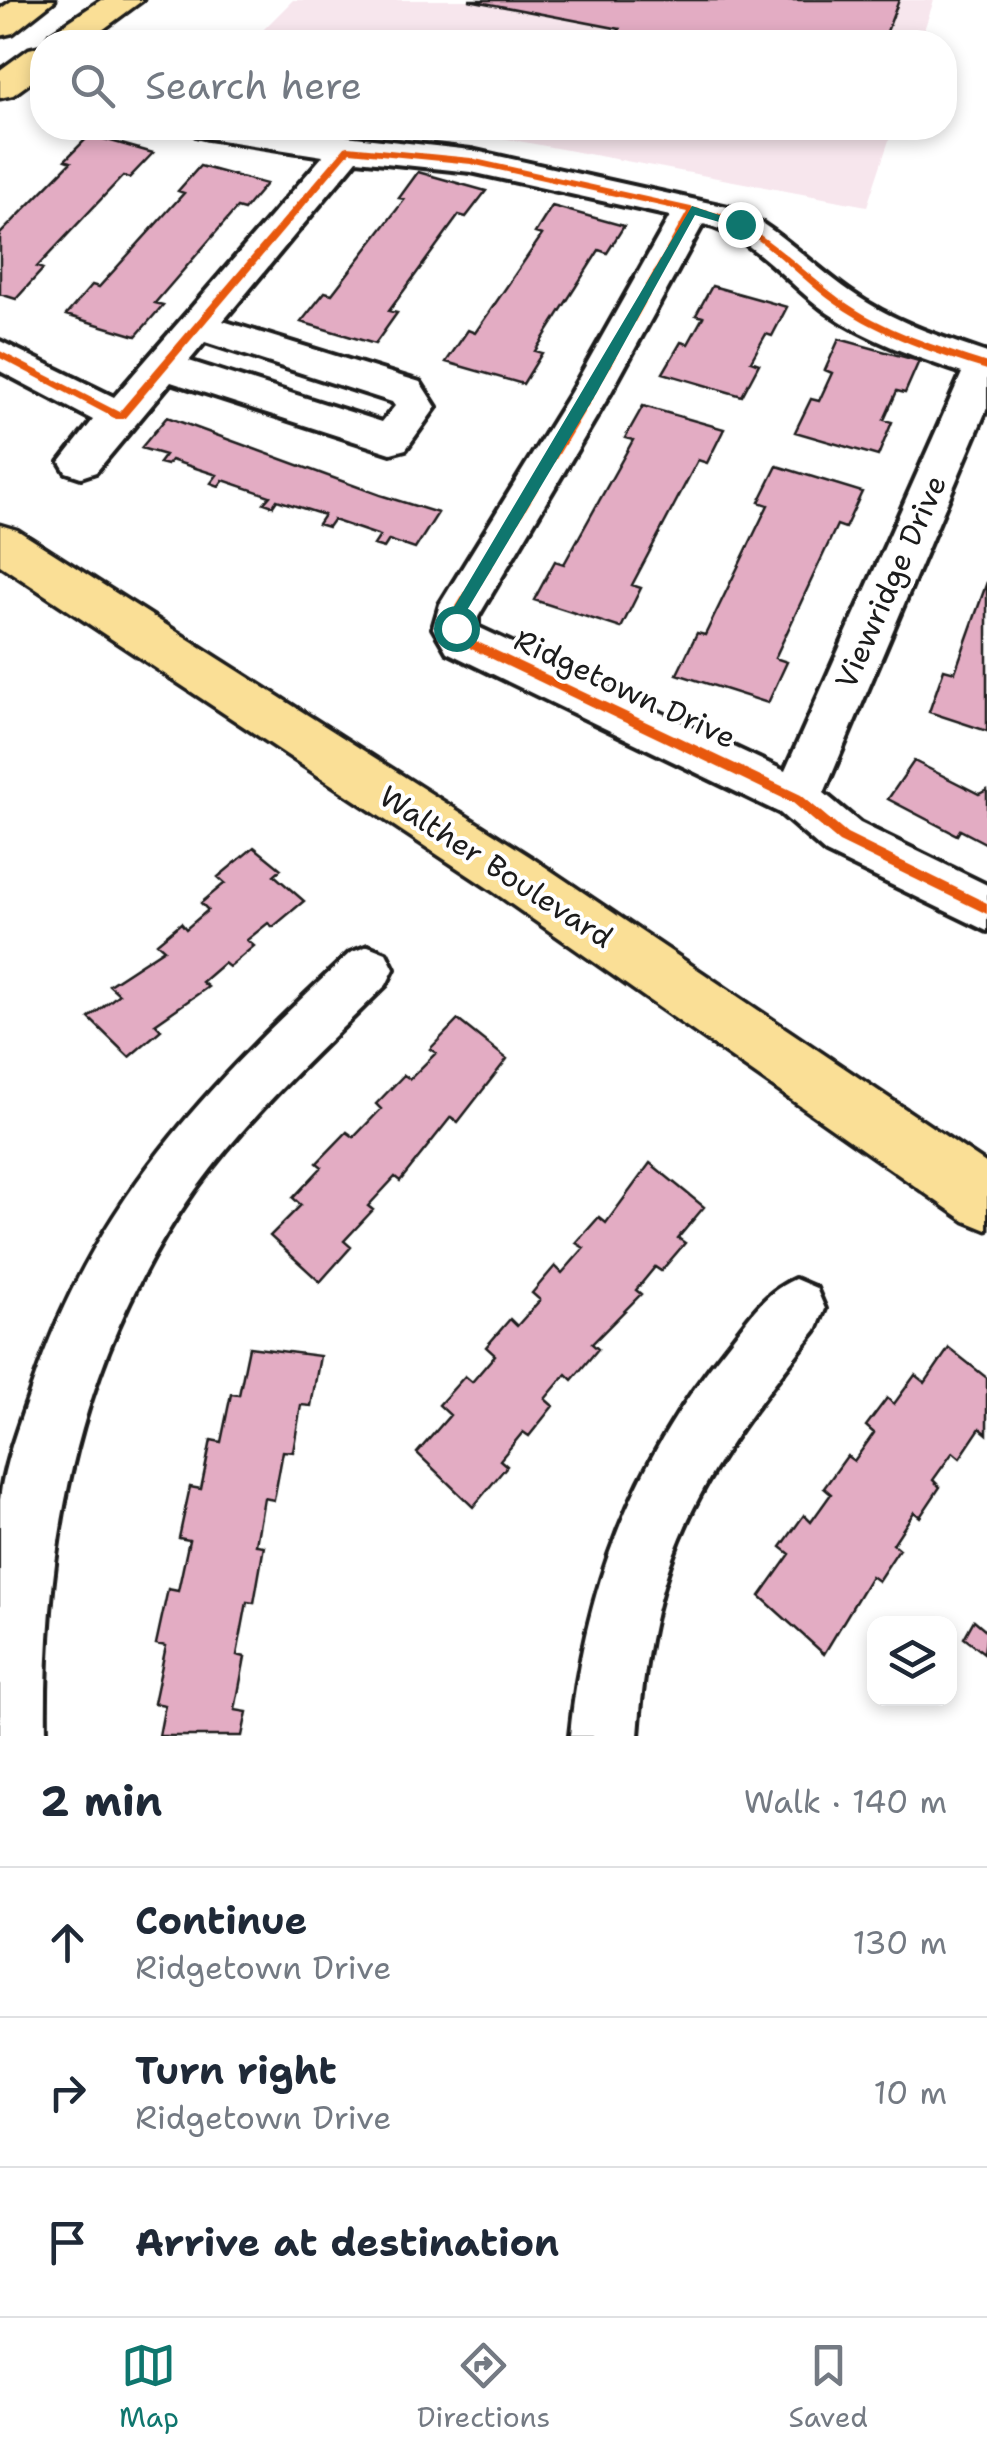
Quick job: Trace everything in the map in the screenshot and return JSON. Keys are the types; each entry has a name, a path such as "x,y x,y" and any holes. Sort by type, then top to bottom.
{"main road":[{"path":"81,30 125,0"},
{"path":"0,87 30,66"},
{"name":"Walther Boulevard","path":"0,542 510,873 987,1200"}],"street":[{"path":"288,140 471,161 724,217 750,231 872,324 986,366"},
{"path":"81,462 348,149"},
{"name":"Ridgetown Drive","path":"692,210 590,394 456,616 456,628 463,640 796,798 843,838 987,910"},
{"path":"163,366 391,439 416,406 406,392 197,326"},
{"path":"0,354 120,417"},
{"name":"Viewridge Drive","path":"796,798 986,366"},
{"path":"12,1736 12,1641 39,1458 87,1326 126,1249 175,1172 253,1079 368,969"},
{"path":"604,1736 620,1606 654,1517 706,1421 795,1309"}],"shaded area":[{"path":"293,0 934,0 924,30 263,30"},
{"path":"512,140 889,140 867,206"}],"building":[{"path":"469,0 899,0 888,30 620,29"},
{"path":"85,140 108,140 153,153 129,178 123,176 37,267 43,269 16,299 0,294 0,234 71,162 65,160"},
{"path":"200,166 266,184 244,210 237,208 155,303 163,305 136,336 66,315 92,285 99,287 184,193 178,191"},
{"path":"418,172 486,191 466,217 459,215 389,311 397,313 375,344 301,322 325,292 332,294 405,199 399,198"},
{"path":"552,206 624,226 607,253 599,250 535,351 542,353 523,384 446,362 468,330 475,333 542,235 535,233"},
{"path":"712,286 787,307 772,336 766,334 751,361 759,364 742,396 663,373 681,342 688,344 703,317 696,315"},
{"path":"839,339 919,361 905,393 897,391 884,420 892,422 878,456 795,432 811,399 819,401 832,373 825,370"},
{"path":"643,406 724,429 707,463 698,460 632,585 641,588 621,628 534,600 555,561 564,564 633,440 625,438"},
{"path":"167,417 438,513 415,549 389,540 384,548 374,545 380,536 333,520 328,527 318,524 324,515 277,500 273,506 264,503 270,496 223,480 219,486 211,483 217,475 171,460 167,465 159,463 165,455 141,448"},
{"path":"777,466 862,492 845,528 837,525 775,658 787,662 768,703 677,674 697,633 705,635 768,505 759,502"},
{"path":"987,582 987,731 929,712 944,669 955,672"},
{"path":"914,761 979,794 987,790 987,844 960,830 957,835 888,799"},
{"path":"254,847 281,869 274,875 304,901 273,927 268,923 247,940 254,946 229,967 224,963 202,982 208,987 155,1024 161,1030 129,1057 89,1018 119,994 109,985 164,949 157,943 181,923 186,929 208,910 201,903 225,883 218,877"},
{"path":"458,1020 507,1059 458,1122 451,1117 400,1181 395,1177 368,1206 373,1210 344,1241 351,1247 320,1282 270,1236 301,1205 293,1198 322,1167 317,1163 347,1132 354,1137 381,1109 376,1104 404,1075 410,1079 436,1053 430,1049"},
{"path":"650,1163 704,1207 678,1238 685,1243 661,1271 655,1267 636,1290 641,1294 592,1344 598,1349 572,1380 566,1374 545,1399 553,1406 529,1436 523,1432 500,1460 507,1466 473,1507 417,1453 450,1415 439,1405 465,1376 472,1382 495,1355 486,1347 510,1319 517,1326 540,1300 532,1293 555,1266 562,1273 584,1248 576,1243 599,1217 606,1223"},
{"path":"249,1347 320,1356 311,1406 301,1405 293,1452 283,1451 274,1500 264,1498 256,1545 264,1546 254,1603 247,1602 237,1655 245,1657 235,1710 247,1712 242,1736 159,1736 165,1705 154,1703 166,1646 156,1644 168,1589 178,1591 189,1540 179,1538 190,1487 201,1489 211,1440 221,1442 231,1394 239,1395"},
{"path":"949,1348 987,1378 987,1434 980,1428 960,1458 953,1452 933,1480 940,1487 920,1517 914,1512 893,1544 899,1549 878,1581 871,1576 824,1654 760,1596 790,1554 781,1547 804,1515 811,1522 831,1494 824,1488 847,1456 854,1461 874,1433 866,1426 887,1398 894,1404 915,1375 925,1383"},
{"path":"974,1620 987,1631 984,1653 964,1638"}],"cycle path":[{"path":"0,354 120,417 348,149 471,161 724,217 754,234 854,313 909,340 987,367"},
{"path":"692,210 590,394 456,616 456,628 463,640 797,799 843,838 987,909"}],"route":[{"path":"456,628 456,616 590,394 692,210 740,224"}]}
